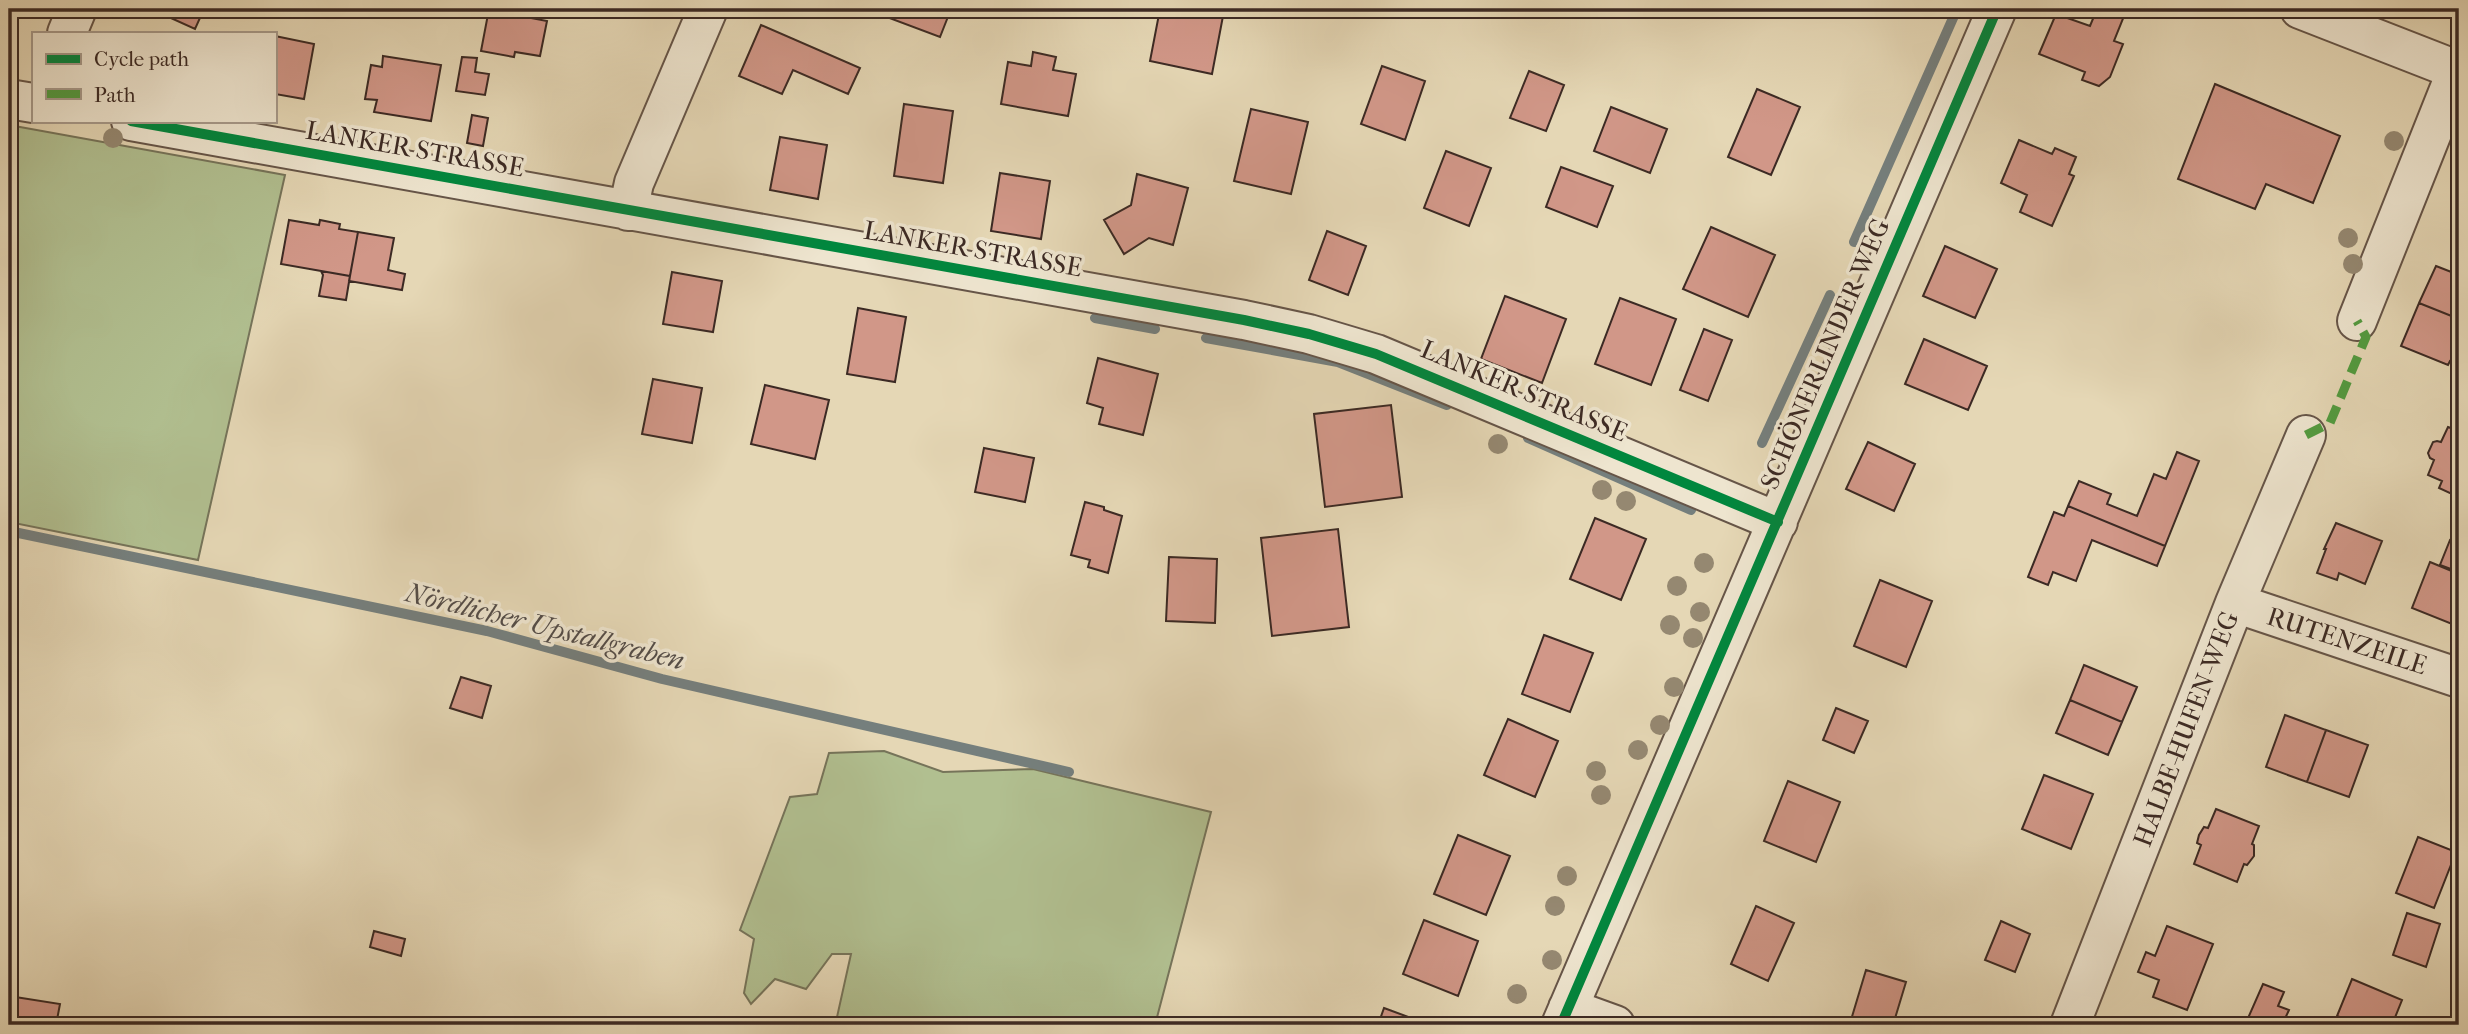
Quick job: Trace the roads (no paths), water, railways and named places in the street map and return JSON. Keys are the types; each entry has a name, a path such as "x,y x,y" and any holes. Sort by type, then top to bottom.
{"street":[{"path":"66,32 78,9"},
{"path":"628,211 634,183 708,9"},
{"name":"SCHÖNERLINDER WEG","path":"1565,1016 1997,9"},
{"path":"2300,9 2458,70 2357,321"},
{"path":"9,99 32,103"},
{"name":"LANKER STRASSE","path":"137,122 1244,320 1309,334 1376,354 1778,522"},
{"name":"HALBE-HUFEN-WEG","path":"2070,1025 2235,603 2306,435"},
{"name":"RUTENZEILE","path":"2235,603 2459,678"},
{"path":"1565,1016 1615,1025"}],"waterway":[{"name":"Nördlicher Upstallgraben","path":"1854,242 1957,9"},
{"name":"Nördlicher Upstallgraben","path":"1762,443 1830,295"},
{"name":"Nördlicher Upstallgraben","path":"1095,318 1155,329"},
{"name":"Nördlicher Upstallgraben","path":"1206,338 1338,362 1447,405"},
{"name":"Nördlicher Upstallgraben","path":"1528,438 1691,510"},
{"name":"Nördlicher Upstallgraben","path":"9,531 487,631 662,679 1069,772"}]}
